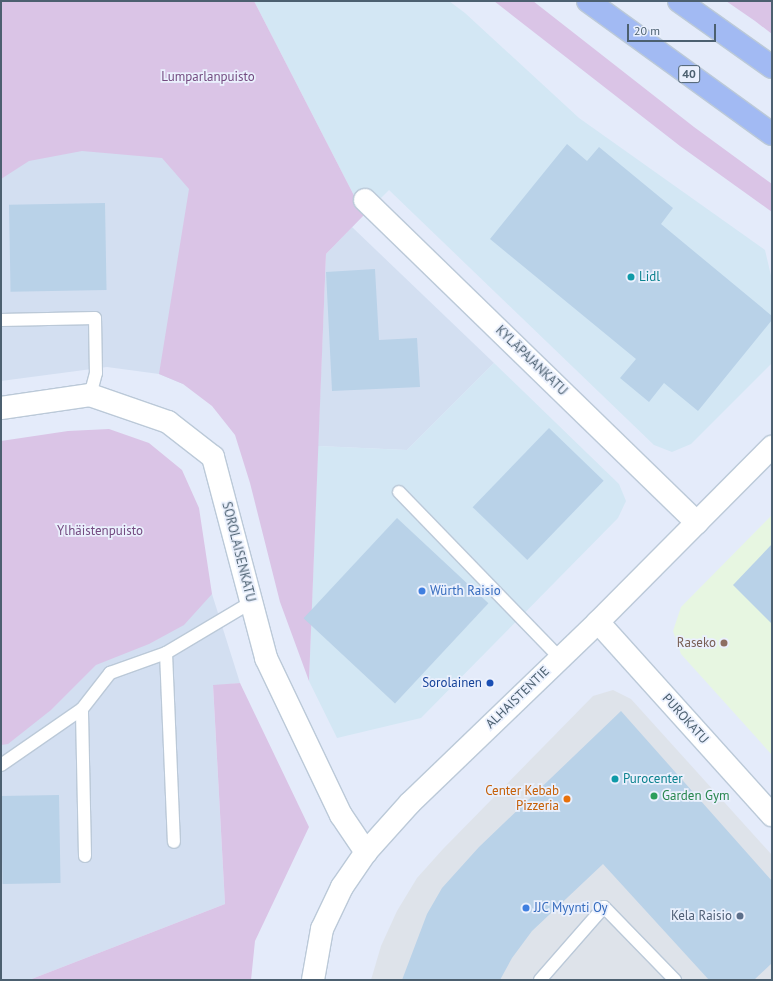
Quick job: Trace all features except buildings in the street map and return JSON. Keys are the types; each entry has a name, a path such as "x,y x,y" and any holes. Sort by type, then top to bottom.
{"main road":[{"name":"40","path":"588,1 772,134"},
{"path":"679,1 772,67"}],"street":[{"name":"KYLÄPAJANKATU","path":"365,200 697,523"},
{"name":"SOROLAISENKATU","path":"1,408 90,395 168,422 213,457 250,603 266,658 342,815 366,852"},
{"name":"ALHAISTENTIE","path":"313,980 322,928 342,887 366,852 410,803 598,622 772,448"},
{"name":"PUROKATU","path":"598,622 772,816"}],"lane":[{"path":"1,320 95,318 96,373 90,395"},
{"path":"399,492 560,658"},
{"path":"1,765 82,709 110,672 166,653 250,603"},
{"path":"166,653 174,842"},
{"path":"82,709 85,856"},
{"path":"540,980 604,907 675,980"}],"shaded area":[{"path":"254,1 449,1 465,13 579,118 765,250 772,280 772,363 691,444 672,452 654,445 389,190 364,215"},
{"path":"1,66 250,180 183,384 159,374 107,367 1,381"},
{"path":"352,227 494,363 407,450 318,446 326,254"},
{"path":"494,363 619,484 626,501 618,518 421,718 337,738 309,681 318,446 407,450"},
{"name":"Raseko","path":"772,515 772,755 681,654 673,631 681,607"},
{"path":"212,594 240,683 213,686 225,904 29,980 1,980 1,675"},
{"name":"Purocenter","path":"613,690 631,699 772,855 772,980 371,980 381,946 397,911 417,878 443,849 593,696"}],"green space":[{"name":"Lumparlanpuisto","path":"1,1 254,1 364,215 326,254 309,681 280,602 250,483 235,435 212,406 183,384 159,374 189,189 162,158 82,151 29,161 1,179"},
{"path":"494,1 533,1 694,127 772,184 772,212 680,146"},
{"path":"726,1 772,2 772,34 755,21"},
{"name":"Ylhäistenpuisto","path":"109,429 149,443 182,470 199,508 212,594 184,625 149,644 96,665 51,710 8,744 1,745 1,441 68,431"},
{"path":"240,683 309,827 255,941 251,980 29,980 225,904 213,685"}],"place":[{"name":"Lidl","path":"631,277"},
{"name":"Würth Raisio","path":"422,591"},
{"name":"Raseko","path":"724,643"},
{"name":"Sorolainen","path":"490,683"},
{"name":"Purocenter","path":"615,779"},
{"name":"Garden Gym","path":"654,796"},
{"name":"Center Kebab Pizzeria","path":"567,799"},
{"name":"JJC Myynti Oy","path":"526,908"},
{"name":"Kela Raisio","path":"740,916"}]}
